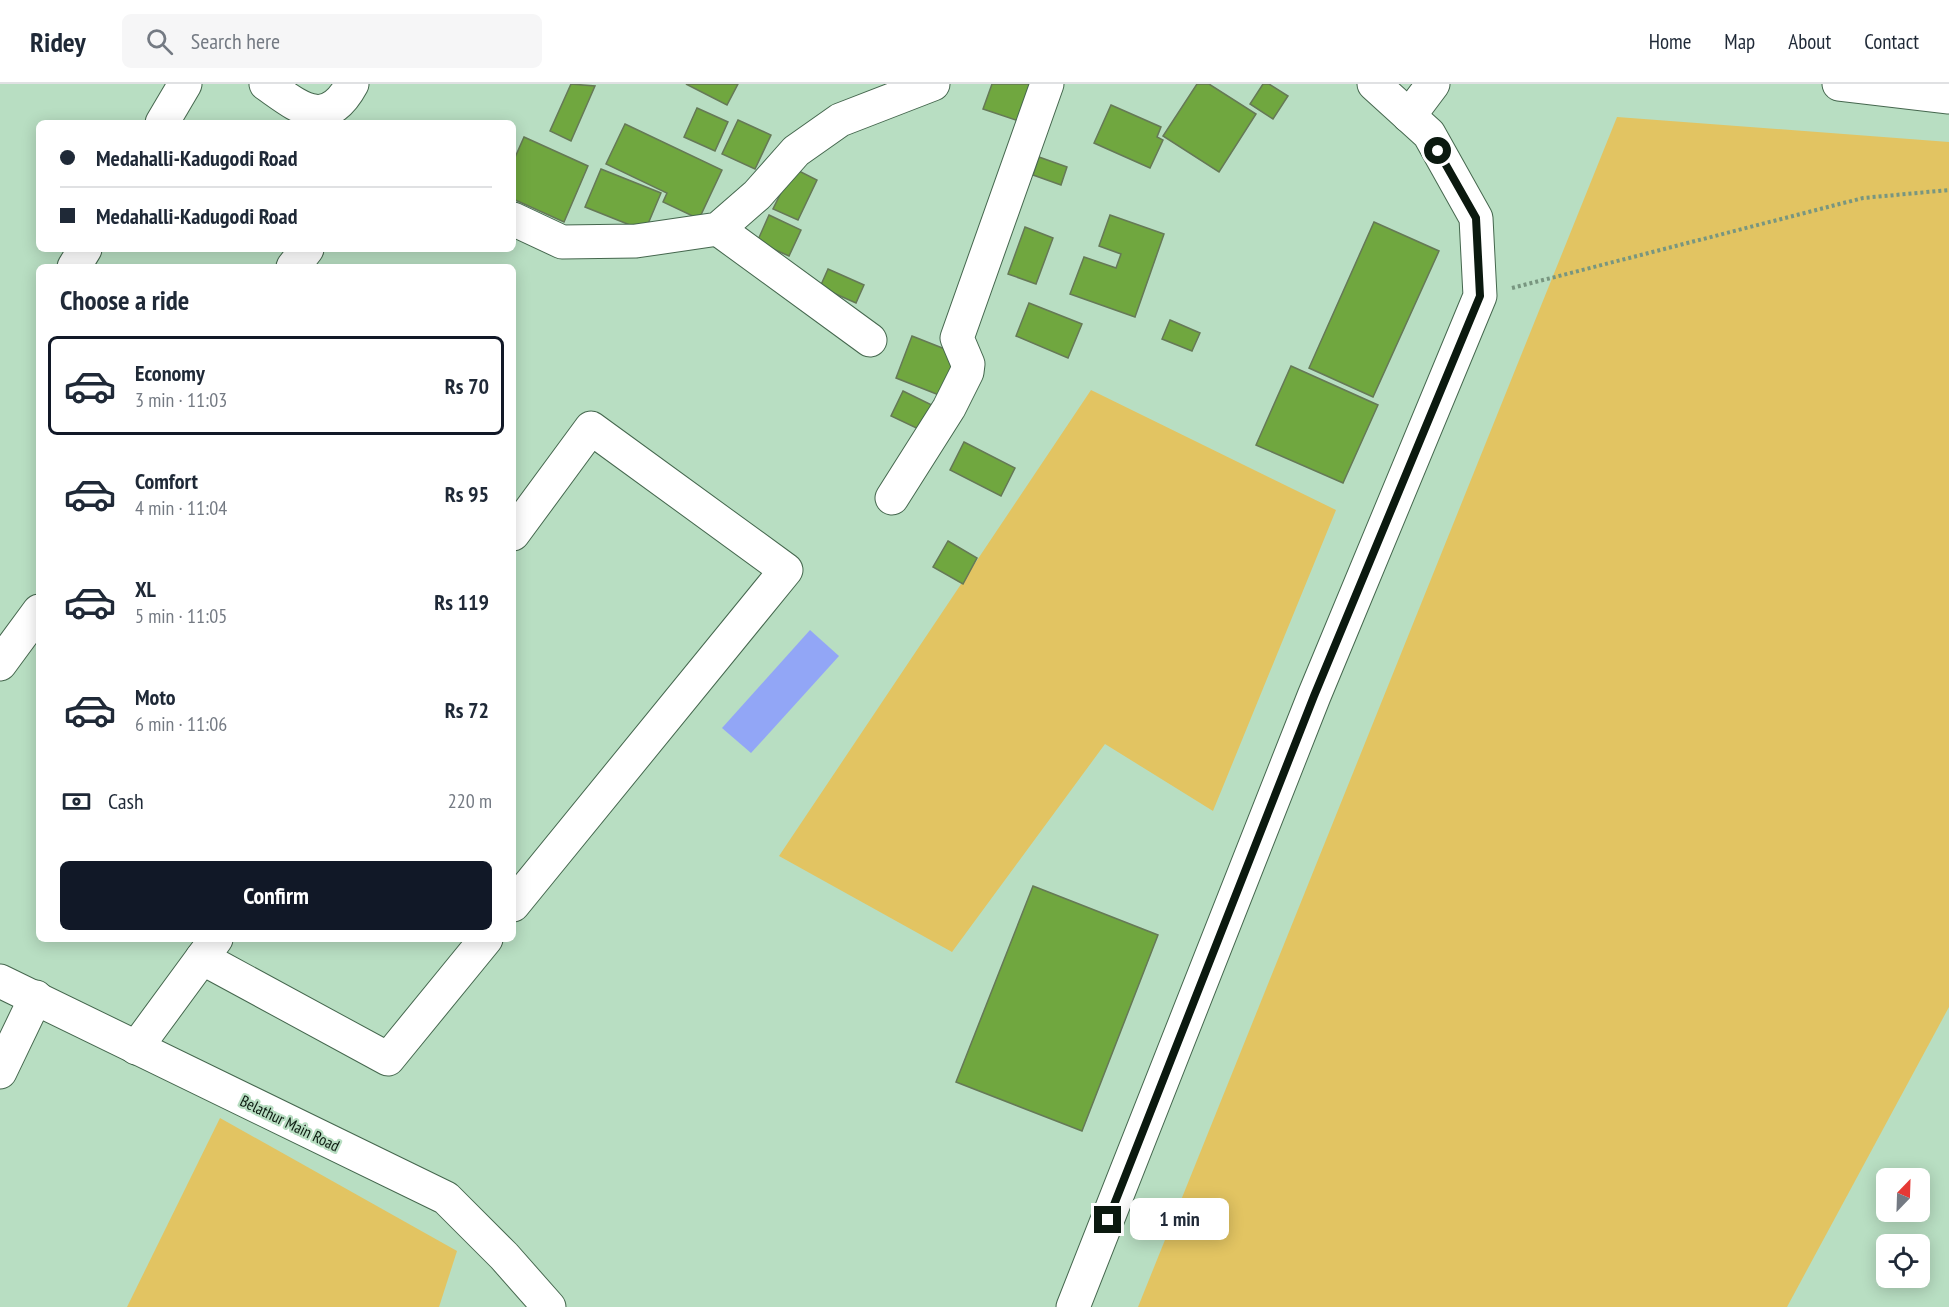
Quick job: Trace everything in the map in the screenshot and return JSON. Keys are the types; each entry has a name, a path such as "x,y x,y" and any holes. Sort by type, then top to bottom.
{"street":[{"path":"164,120 185,84"},
{"path":"266,84 303,110 318,112 332,109 345,98 352,84"},
{"path":"516,220 562,242 636,241 718,229 757,195 796,151 840,120 933,84"},
{"path":"892,498 949,408 967,372 968,364 957,338 1047,84"},
{"path":"1073,1307 1314,696 1480,296 1476,218 1429,134 1374,84"},
{"path":"1410,116 1433,84"},
{"path":"1839,84 1949,97"},
{"path":"718,229 870,340"},
{"path":"295,264 305,252"},
{"path":"516,530 591,428 786,570 516,901"},
{"path":"0,664 36,615"},
{"path":"136,1048 209,948 388,1059 476,942"},
{"name":"Belathur Main Road","path":"0,981 446,1198 504,1256 549,1307"},
{"path":"0,1072 36,998"}],"path":[{"path":"1480,296 1863,198 1949,190"}],"shaded area":[{"path":"1617,117 1949,142 1949,1007 1787,1307 1138,1307"},
{"path":"1091,390 1336,510 1213,811 1105,744 952,952 779,856"},
{"path":"220,1118 457,1251 439,1307 127,1307"}],"water":[{"path":"810,630 839,656 751,753 722,728"}],"building":[{"path":"571,84 595,86 571,141 550,131"},
{"path":"686,84 738,84 727,105"},
{"path":"992,84 1034,84 1022,122 983,109"},
{"path":"1197,84 1209,84 1256,114 1219,172 1163,136"},
{"path":"1263,84 1269,84 1288,96 1273,119 1250,104"},
{"path":"1111,105 1161,127 1157,137 1163,140 1150,168 1094,143"},
{"path":"697,108 728,122 715,151 684,137"},
{"path":"738,120 771,135 755,169 722,154"},
{"path":"625,124 722,170 699,219 663,202 667,193 606,164"},
{"path":"524,137 588,166 564,222 516,200 516,155"},
{"path":"1039,157 1067,167 1061,185 1033,175"},
{"path":"793,168 817,180 798,220 773,209"},
{"path":"601,169 661,193 645,231 585,207"},
{"path":"769,215 801,230 789,256 757,242"},
{"path":"1110,215 1164,234 1135,317 1070,294 1084,257 1116,268 1121,254 1099,246"},
{"path":"1374,222 1439,251 1373,397 1309,368"},
{"path":"1025,227 1053,238 1036,284 1008,274"},
{"path":"828,269 864,285 856,303 820,287"},
{"path":"1029,303 1082,324 1068,358 1016,336"},
{"path":"1170,320 1200,333 1192,351 1162,339"},
{"path":"912,336 960,355 944,397 896,378"},
{"path":"1291,366 1378,405 1343,483 1256,445"},
{"path":"903,391 938,408 927,433 891,416"},
{"path":"964,442 1015,468 1001,496 950,470"},
{"path":"948,541 977,558 963,584 933,567"},
{"path":"1033,886 1158,935 1082,1131 956,1082"}],"route":[{"path":"1108,1220 1314,696 1480,296 1476,218 1438,151"}]}
